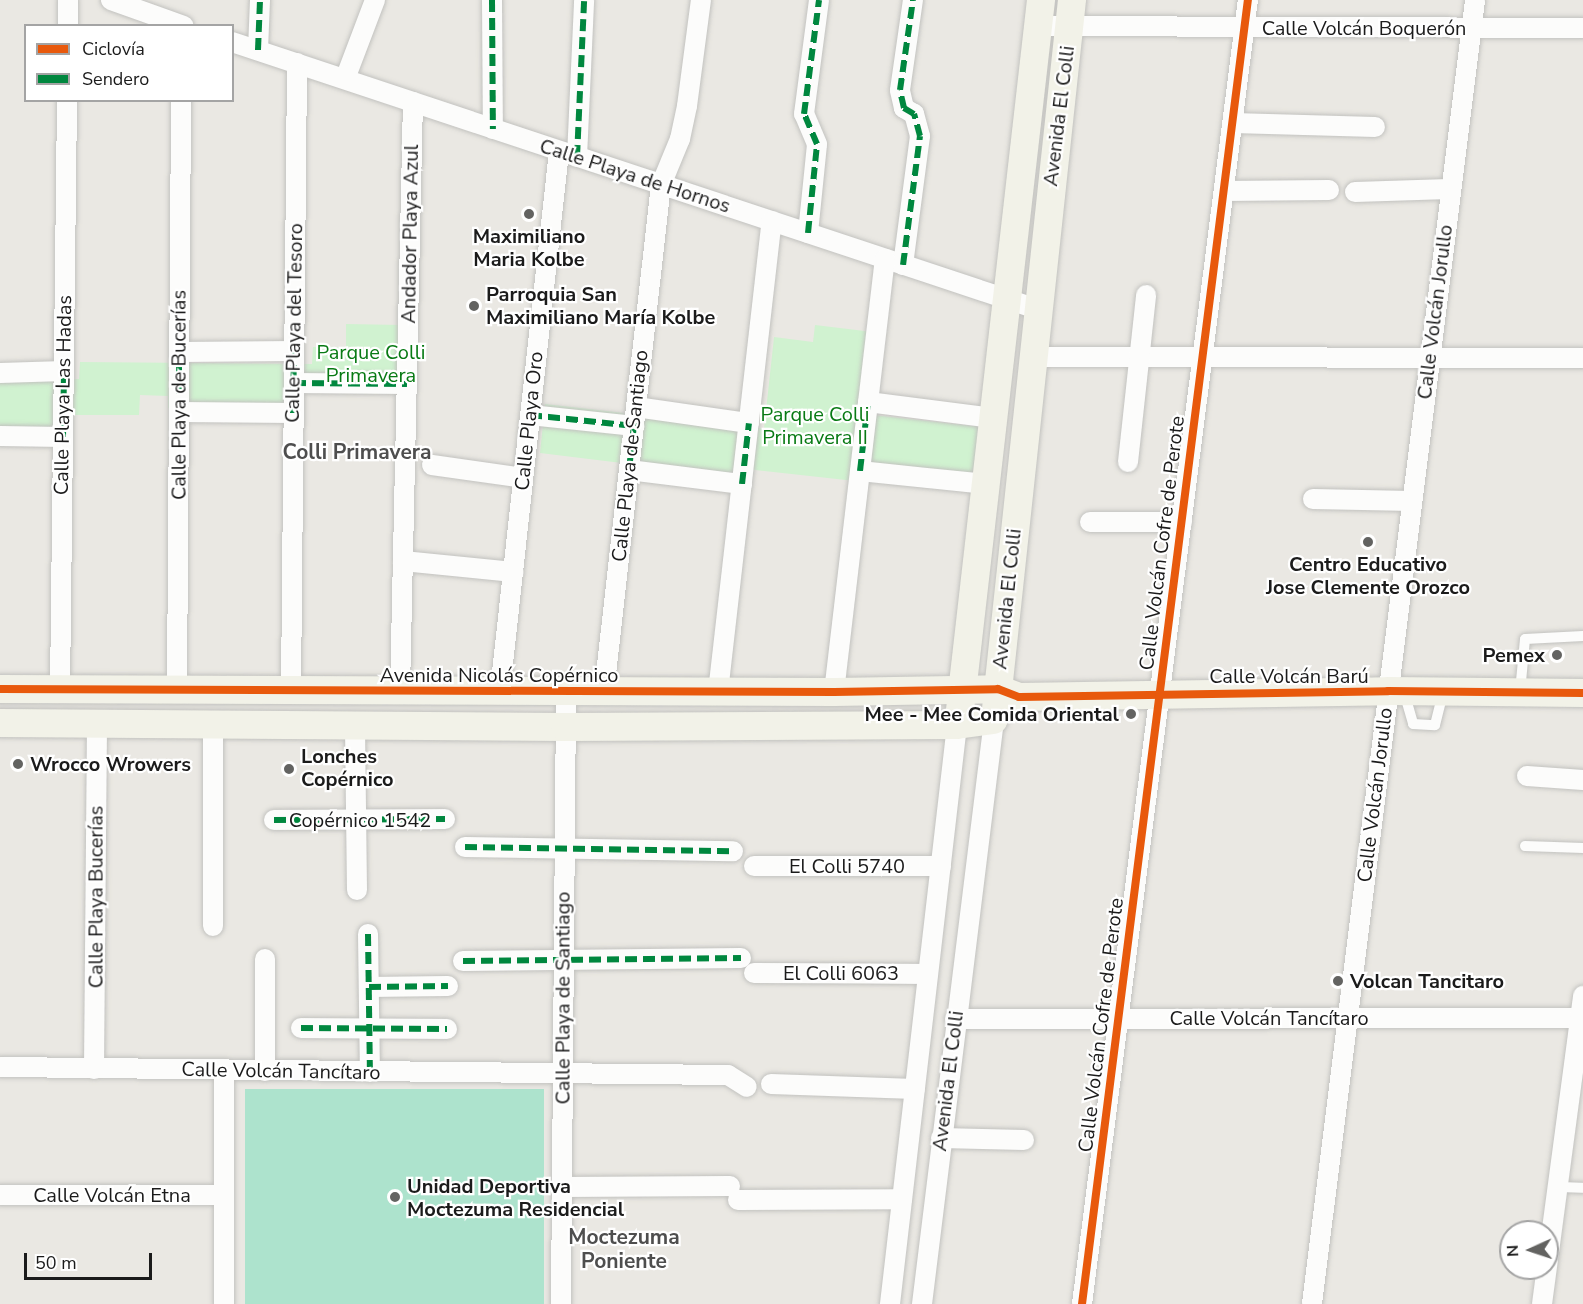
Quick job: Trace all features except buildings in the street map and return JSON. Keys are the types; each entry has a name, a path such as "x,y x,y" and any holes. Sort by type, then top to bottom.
{"street":[{"path":"68,0 68,24"},
{"path":"111,0 136,4 180,24"},
{"path":"258,50 260,0"},
{"path":"345,79 375,0"},
{"path":"492,0 493,129"},
{"name":"Calle Playa Oro","path":"500,691 530,415 568,154 584,0"},
{"name":"Calle Playa de Santiago","path":"604,692 661,185 680,139 687,106 701,0"},
{"path":"808,233 817,144 804,114 819,0"},
{"path":"834,692 868,402 920,136 914,114 904,108 900,90 913,0"},
{"name":"Avenida El Colli","path":"922,1304 955,1019 994,720 1008,693 1032,357 1072,0"},
{"name":"Calle Volcán Cofre de Perote","path":"1082,1304 1248,0"},
{"name":"Calle Volcán Jorullo","path":"1312,1304 1347,1018 1396,692 1412,501 1449,189 1475,0"},
{"name":"Avenida El Colli","path":"890,1304 1040,13"},
{"name":"Calle Volcán Boquerón","path":"1040,13 1069,29 1583,28"},
{"name":"Calle Playa de Hornos","path":"234,43 1037,309"},
{"name":"Calle Playa del Tesoro","path":"291,691 297,63"},
{"name":"Calle Playa Las Hadas","path":"60,690 67,102"},
{"name":"Calle Playa de Bucerías","path":"177,690 181,102"},
{"name":"Andador Playa Azul","path":"400,691 413,102"},
{"path":"1233,123 1375,127"},
{"path":"1355,192 1449,189"},
{"path":"1224,191 1329,190"},
{"path":"718,692 772,221"},
{"path":"1128,462 1141,358 1146,294"},
{"path":"179,352 294,351"},
{"path":"1032,357 1583,358"},
{"path":"0,373 64,371"},
{"path":"294,383 406,384"},
{"path":"868,402 993,418"},
{"path":"178,412 293,413"},
{"path":"530,415 635,417 749,423"},
{"path":"0,436 63,437"},
{"path":"432,465 523,478"},
{"path":"629,470 742,484"},
{"path":"860,471 986,484"},
{"path":"1313,499 1412,501"},
{"path":"1090,522 1182,522"},
{"path":"402,561 513,572"},
{"name":"Avenida Nicolás Copérnico","path":"0,689 1008,693"},
{"name":"Calle Playa de Santiago","path":"561,1304 566,692"},
{"name":"Calle Volcán Barú","path":"1008,693 1583,693"},
{"path":"0,723 566,727 957,725 994,720"},
{"name":"Calle Playa Bucerías","path":"94,1069 97,725"},
{"path":"213,726 213,926"},
{"path":"355,727 357,890"},
{"path":"1527,776 1583,780"},
{"name":"Copérnico 1542","path":"274,820 445,819"},
{"path":"465,847 565,846 733,851"},
{"name":"El Colli 5740","path":"754,866 941,866"},
{"path":"368,934 370,1072"},
{"path":"464,961 741,958"},
{"path":"265,959 265,1071"},
{"name":"El Colli 6063","path":"754,973 928,974"},
{"path":"369,987 448,986"},
{"path":"1542,1304 1582,1018 1583,996"},
{"name":"Calle Volcán Tancítaro","path":"955,1019 1582,1018"},
{"path":"301,1028 447,1029"},
{"name":"Calle Volcán Tancítaro","path":"0,1067 728,1075 747,1087"},
{"path":"224,1070 224,1304"},
{"path":"771,1084 915,1089"},
{"path":"941,1138 1024,1140"},
{"path":"562,1187 902,1200"},
{"name":"Calle Volcán Etna","path":"0,1195 224,1195"}],"lane":[{"path":"1520,692 1525,639 1583,636"},
{"path":"1525,846 1583,848"},
{"path":"1558,1187 1583,1188"}],"green space":[{"name":"Parque Colli Primavera","path":"346,324 402,325 401,394 286,392 285,410 168,408 168,396 140,395 139,415 58,415 58,429 0,429 0,380 79,379 80,362 312,364 313,347 346,347"},
{"name":"Parque Colli Primavera II","path":"815,325 873,332 864,414 982,427 977,476 855,481 738,468 736,477 540,453 545,404 764,429 774,337 813,342"},
{"name":"Unidad Deportiva Moctezuma Residencial","path":"245,1089 544,1089 544,1304 245,1304"}],"marked path":[{"path":"258,50 260,0"},
{"path":"492,0 493,129"},
{"path":"577,157 584,0"},
{"path":"808,233 817,144 804,114 819,0"},
{"path":"903,265 920,136 914,114 904,108 900,90 913,0"},
{"path":"293,413 294,351"},
{"path":"179,352 179,412"},
{"path":"63,437 64,371"},
{"path":"294,383 407,384"},
{"path":"860,471 868,402"},
{"path":"629,470 636,407"},
{"path":"530,415 634,426"},
{"path":"742,484 749,423"},
{"path":"274,820 445,819"},
{"path":"465,847 733,851"},
{"path":"368,934 370,1072"},
{"path":"463,961 741,958"},
{"path":"369,987 448,986"},
{"path":"301,1028 447,1029"}],"cycle path":[{"path":"1082,1304 1248,0"},
{"path":"0,689 834,692 998,689 1019,697 1388,691 1583,693"}],"place":[{"name":"Maximiliano Maria Kolbe","path":"529,214"},
{"name":"Parroquia San Maximiliano María Kolbe","path":"474,306"},
{"name":"Centro Educativo Jose Clemente Orozco","path":"1368,542"},
{"name":"Pemex","path":"1557,655"},
{"name":"Mee - Mee Comida Oriental","path":"1131,714"},
{"name":"Wrocco Wrowers","path":"18,764"},
{"name":"Lonches Copérnico","path":"289,769"},
{"name":"Volcan Tancitaro","path":"1338,981"},
{"name":"Unidad Deportiva Moctezuma Residencial","path":"395,1197"}],"district":[{"name":"Colli Primavera","path":"357,452"},
{"name":"Moctezuma Poniente","path":"624,1249"}]}
